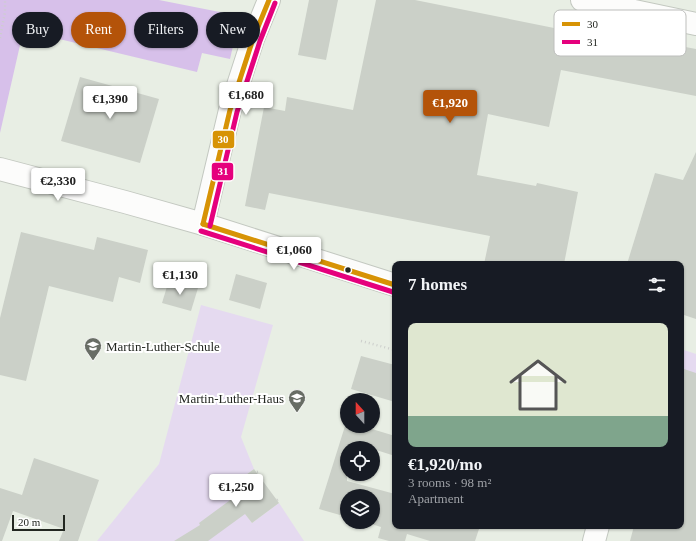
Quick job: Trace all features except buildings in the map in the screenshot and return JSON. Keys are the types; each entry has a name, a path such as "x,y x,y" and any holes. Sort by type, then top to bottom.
{"street":[{"path":"203,224 230,110 252,39 269,0"},
{"path":"582,0 630,10"},
{"path":"686,22 696,24"},
{"path":"0,169 203,224 392,284"},
{"path":"594,541 597,529"}],"path":[{"path":"0,38 5,12 5,0"},
{"path":"361,341 392,349"},
{"path":"217,483 231,500"}],"shaded area":[{"path":"0,0 159,0 220,12 206,12 206,48 233,48 230,59 202,53 197,72 97,48 126,48 126,12 71,12 71,42 63,40 63,12 12,12 12,48 19,48 0,133"},
{"path":"201,305 273,325 241,437 254,469 227,489 252,523 279,503 304,541 97,541 159,464"},
{"path":"684,350 696,354 696,460 684,457"}],"transit line":[{"name":"30","path":"203,224 230,110 253,39 269,0"},
{"name":"31","path":"210,226 237,112 260,41 275,3"},
{"name":"30","path":"203,224 392,284"},
{"name":"31","path":"201,231 392,292"}],"place":[{"name":"Martin-Luther-Schule","path":"93,361"},
{"name":"Martin-Luther-Haus","path":"297,413"}]}
